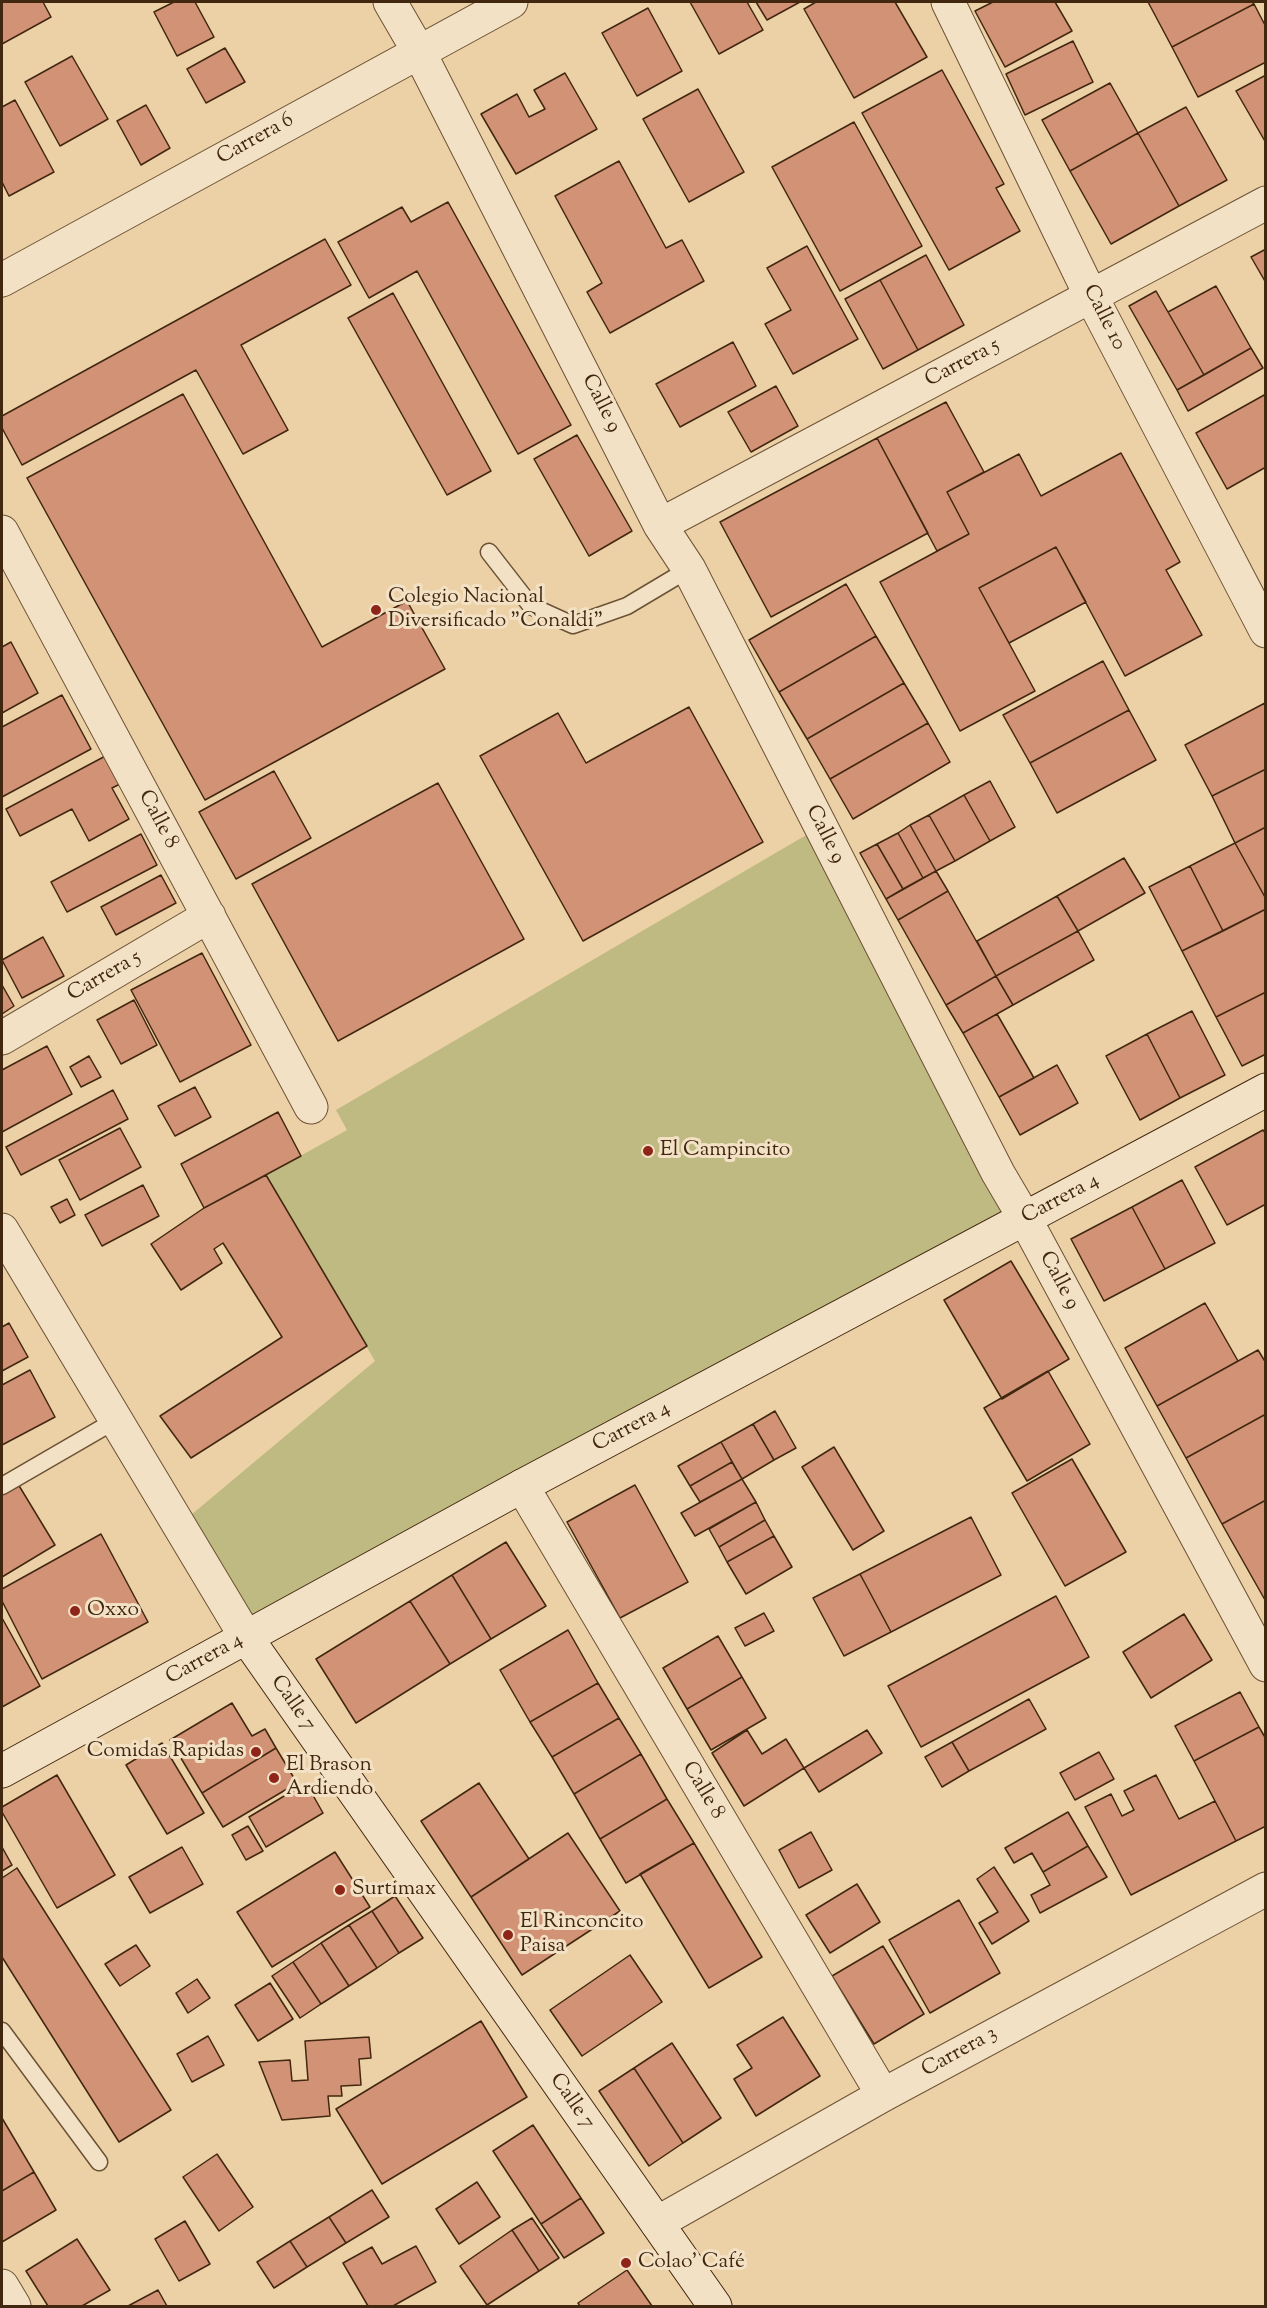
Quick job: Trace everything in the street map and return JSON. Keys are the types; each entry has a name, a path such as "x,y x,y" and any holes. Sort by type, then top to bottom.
{"street":[{"name":"Calle 9","path":"390,2 419,52 660,525 689,569 992,1162 1266,1665"},
{"name":"Carrera 6","path":"2,280 511,2"},
{"name":"Calle 10","path":"948,2 1091,296 1266,631"},
{"name":"Carrera 5","path":"660,525 1266,203"},
{"name":"Calle 8","path":"2,532 312,1107"},
{"name":"Carrera 5","path":"2,1038 209,916"},
{"name":"Carrera 4","path":"2,1771 522,1486 1266,1090"},
{"name":"Calle 7","path":"2,1230 246,1637 715,2307"},
{"name":"Calle 8","path":"522,1486 883,2095"},
{"name":"Carrera 3","path":"657,2223 883,2095 1266,1889"},
{"path":"2,2286 14,2307"}],"lane":[{"path":"489,552 531,606 573,625 627,606 689,569"},
{"path":"2,1486 116,1420"},
{"path":"2,2031 99,2162"}],"shaded area":[{"name":"El Campincito","path":"820,827 1025,1219 246,1637 179,1525 375,1361 266,1175 347,1130 336,1110"}],"building":[{"path":"2,2 43,2 51,17 2,44"},
{"path":"174,2 195,2 214,37 177,56 154,12"},
{"path":"690,2 747,2 763,30 719,54"},
{"path":"756,2 800,2 767,20"},
{"path":"816,2 895,2 927,57 854,98 804,9"},
{"path":"993,2 1055,2 1072,31 1005,67 975,11"},
{"path":"1148,2 1252,2 1254,4 1172,47"},
{"path":"1254,4 1266,27 1266,62 1198,97 1172,47"},
{"path":"648,8 682,71 637,96 602,33"},
{"path":"1073,41 1093,82 1025,115 1006,74"},
{"path":"225,48 245,82 206,103 187,69"},
{"path":"72,56 108,119 60,146 25,82"},
{"path":"942,70 1004,184 996,188 1020,231 949,270 862,113"},
{"path":"565,73 597,129 516,174 481,114 517,94 529,117 545,109 534,90"},
{"path":"1266,75 1266,143 1236,91"},
{"path":"1110,83 1138,133 1070,171 1042,120"},
{"path":"698,89 744,172 689,202 643,119"},
{"path":"15,100 54,172 9,196 2,182 2,107"},
{"path":"146,105 170,148 141,165 117,121"},
{"path":"1186,107 1227,180 1179,206 1138,133"},
{"path":"854,122 922,246 840,291 772,167"},
{"path":"1138,133 1179,206 1111,244 1070,171"},
{"path":"619,161 666,248 682,240 704,281 610,333 587,292 602,283 555,196"},
{"path":"448,202 571,425 518,454 417,271 369,298 338,242 402,207 411,222"},
{"path":"325,239 351,285 241,345 288,430 243,454 196,370 22,465 2,428 2,416"},
{"path":"807,246 858,339 793,374 765,324 791,310 767,268"},
{"path":"1266,249 1266,283 1251,257"},
{"path":"926,255 964,325 918,350 880,280"},
{"path":"880,280 918,350 883,369 845,299"},
{"path":"1216,286 1251,348 1204,375 1168,312"},
{"path":"1156,291 1204,375 1177,390 1129,306"},
{"path":"393,293 491,471 447,495 348,318"},
{"path":"733,342 756,386 680,427 656,384"},
{"path":"1251,348 1263,368 1188,411 1177,390"},
{"path":"776,386 798,426 751,452 728,412"},
{"path":"183,394 322,647 407,601 445,669 205,800 27,478"},
{"path":"1266,394 1266,467 1227,489 1196,433"},
{"path":"946,402 984,472 947,492 969,534 937,551 877,438"},
{"path":"577,435 632,531 589,556 534,459"},
{"path":"877,438 928,533 771,617 720,522"},
{"path":"1121,453 1180,562 1166,570 1202,635 1125,676 1056,547 979,588 1035,691 960,731 880,582 969,534 947,492 1019,454 1041,496"},
{"path":"1056,547 1086,602 1009,643 979,588"},
{"path":"846,584 876,636 779,692 749,640"},
{"path":"876,636 904,683 807,739 779,692"},
{"path":"11,642 38,693 2,713 2,647"},
{"path":"1103,661 1129,710 1030,763 1003,715"},
{"path":"904,683 928,723 830,779 807,739"},
{"path":"62,695 91,749 2,797 2,727"},
{"path":"1265,703 1266,769 1212,796 1185,745"},
{"path":"689,707 763,842 583,941 480,756 558,713 586,763"},
{"path":"1129,710 1156,760 1057,813 1030,763"},
{"path":"928,723 950,762 853,819 830,779"},
{"path":"111,753 126,781 112,788 129,819 89,841 72,809 20,836 6,809"},
{"path":"1266,769 1266,827 1235,843 1212,796"},
{"path":"274,771 311,838 236,879 199,812"},
{"path":"990,781 1015,827 990,841 964,795"},
{"path":"438,783 524,939 338,1041 252,884"},
{"path":"964,795 990,841 955,861 929,815"},
{"path":"929,815 955,861 936,871 910,825"},
{"path":"910,825 936,871 923,878 898,833"},
{"path":"1266,827 1266,899 1235,843"},
{"path":"898,833 923,878 903,889 877,844"},
{"path":"141,834 157,865 67,912 51,882"},
{"path":"1235,843 1266,899 1266,909 1223,931 1190,866"},
{"path":"877,844 903,889 886,899 860,853"},
{"path":"1124,858 1145,893 1078,931 1057,896"},
{"path":"1190,866 1223,931 1182,951 1149,887"},
{"path":"936,871 948,891 898,920 886,899"},
{"path":"161,875 176,903 116,935 101,907"},
{"path":"948,891 996,976 946,1005 898,920"},
{"path":"1057,896 1078,931 996,976 977,941"},
{"path":"1266,909 1266,992 1216,1017 1182,951"},
{"path":"1078,931 1094,960 1013,1005 996,976"},
{"path":"43,937 64,976 22,998 2,960"},
{"path":"202,953 251,1045 180,1082 131,990"},
{"path":"996,976 1013,1005 963,1033 946,1005"},
{"path":"2,985 14,1006 2,1014"},
{"path":"1266,992 1266,1054 1242,1066 1216,1017"},
{"path":"134,1000 157,1045 121,1064 97,1020"},
{"path":"1192,1011 1225,1075 1180,1098 1147,1034"},
{"path":"997,1014 1034,1078 999,1097 963,1033"},
{"path":"1147,1034 1180,1098 1140,1120 1106,1056"},
{"path":"47,1046 72,1094 2,1132 2,1070"},
{"path":"89,1056 101,1077 81,1087 70,1067"},
{"path":"1057,1065 1078,1103 1020,1135 999,1097"},
{"path":"195,1087 211,1117 175,1136 158,1106"},
{"path":"113,1090 128,1119 21,1175 6,1147"},
{"path":"278,1112 301,1156 204,1208 181,1164"},
{"path":"120,1128 141,1167 80,1200 59,1160"},
{"path":"1263,1130 1266,1134 1266,1204 1227,1225 1195,1167"},
{"path":"266,1175 367,1346 191,1458 160,1416 282,1337 223,1243 214,1249 222,1263 181,1290 151,1244 204,1208"},
{"path":"1182,1180 1215,1243 1165,1269 1132,1207"},
{"path":"143,1185 159,1216 102,1246 85,1215"},
{"path":"67,1199 75,1215 60,1223 51,1207"},
{"path":"1132,1207 1165,1269 1104,1301 1071,1239"},
{"path":"1011,1261 1069,1359 1002,1399 944,1300"},
{"path":"1205,1303 1238,1361 1157,1406 1125,1348"},
{"path":"9,1323 28,1357 2,1371 2,1327"},
{"path":"1258,1350 1266,1363 1266,1414 1186,1458 1157,1406"},
{"path":"30,1370 55,1417 2,1445 2,1385"},
{"path":"1048,1371 1090,1444 1027,1481 984,1408"},
{"path":"775,1411 796,1448 774,1460 753,1424"},
{"path":"1266,1414 1266,1500 1222,1524 1186,1458"},
{"path":"753,1424 774,1460 742,1479 721,1442"},
{"path":"721,1442 732,1462 690,1486 678,1466"},
{"path":"834,1447 884,1531 853,1550 802,1467"},
{"path":"1072,1459 1126,1552 1065,1586 1012,1493"},
{"path":"732,1462 742,1479 700,1502 690,1486"},
{"path":"742,1479 756,1502 695,1536 681,1513"},
{"path":"18,1484 55,1545 2,1577 2,1494"},
{"path":"635,1485 688,1582 620,1618 567,1522"},
{"path":"1266,1500 1266,1600 1265,1600 1222,1524"},
{"path":"756,1502 765,1520 719,1547 709,1529"},
{"path":"971,1517 1001,1575 891,1632 860,1574"},
{"path":"765,1520 774,1536 727,1562 719,1547"},
{"name":"Oxxo","path":"101,1534 148,1622 42,1679 2,1601 2,1589"},
{"path":"774,1536 792,1567 746,1594 727,1562"},
{"path":"506,1542 546,1606 491,1639 452,1575"},
{"path":"860,1574 891,1632 844,1656 813,1598"},
{"path":"452,1575 491,1639 450,1664 410,1601"},
{"path":"1056,1596 1089,1657 921,1747 888,1686"},
{"path":"410,1601 450,1664 356,1723 316,1659"},
{"path":"764,1613 774,1631 745,1646 735,1628"},
{"path":"1184,1614 1212,1660 1151,1698 1123,1652"},
{"path":"2,1618 40,1686 2,1707"},
{"path":"568,1630 598,1683 530,1722 500,1670"},
{"path":"718,1636 742,1677 687,1709 663,1668"},
{"path":"742,1677 766,1718 711,1750 687,1709"},
{"path":"598,1683 619,1718 552,1757 530,1722"},
{"path":"1240,1692 1259,1727 1194,1761 1175,1726"},
{"path":"1029,1699 1046,1729 969,1771 952,1742"},
{"path":"232,1703 252,1736 265,1729 276,1748 202,1793 170,1740"},
{"path":"619,1718 641,1754 574,1794 552,1757"},
{"path":"1259,1727 1266,1739 1266,1826 1236,1841 1194,1761"},
{"path":"747,1730 762,1754 786,1739 804,1768 744,1806 712,1753"},
{"path":"867,1730 882,1753 819,1792 804,1768"},
{"path":"952,1742 969,1771 942,1787 925,1757"},
{"path":"162,1743 204,1813 167,1834 126,1765"},
{"path":"276,1748 297,1783 223,1827 202,1793"},
{"path":"1099,1752 1114,1779 1075,1800 1060,1773"},
{"path":"641,1754 667,1799 600,1839 574,1794"},
{"path":"57,1775 115,1875 57,1908 2,1812 2,1807"},
{"path":"1156,1775 1179,1819 1215,1801 1236,1841 1131,1895 1085,1807 1111,1794 1122,1816 1134,1810 1124,1791"},
{"path":"306,1783 323,1813 266,1847 249,1817"},
{"path":"479,1783 529,1859 471,1897 421,1821"},
{"path":"667,1799 694,1843 626,1883 600,1839"},
{"path":"1068,1812 1088,1846 1043,1872 1032,1853 1014,1863 1005,1848"},
{"path":"248,1826 263,1851 246,1860 232,1835"},
{"path":"811,1832 832,1870 799,1888 779,1850"},
{"path":"568,1833 620,1911 522,1975 471,1897"},
{"path":"694,1843 762,1957 709,1988 640,1874"},
{"path":"1088,1846 1107,1877 1040,1913 1031,1895 1050,1885 1043,1872"},
{"path":"2,1847 12,1865 2,1871"},
{"path":"182,1847 203,1884 150,1913 129,1877"},
{"path":"335,1852 370,1907 272,1967 237,1912"},
{"path":"994,1867 1029,1921 992,1944 979,1923 998,1912 977,1879"},
{"path":"17,1868 171,2110 119,2142 2,1957 2,1878"},
{"path":"857,1884 880,1922 830,1953 806,1915"},
{"path":"395,1896 423,1938 399,1953 372,1911"},
{"path":"959,1900 1000,1973 930,2013 889,1940"},
{"path":"372,1911 399,1953 377,1968 349,1925"},
{"path":"349,1925 377,1968 349,1986 321,1943"},
{"path":"321,1943 349,1986 321,2004 293,1962"},
{"path":"136,1945 150,1966 120,1986 105,1964"},
{"path":"883,1946 924,2014 874,2044 832,1976"},
{"path":"630,1955 662,2002 582,2056 550,2010"},
{"path":"293,1962 321,2004 300,2018 272,1976"},
{"path":"197,1979 210,1998 188,2013 176,1993"},
{"path":"270,1983 293,2019 258,2041 235,2005"},
{"path":"783,2017 820,2076 756,2116 734,2079 752,2068 737,2045"},
{"path":"481,2021 527,2097 382,2184 336,2109"},
{"path":"208,2036 224,2065 192,2082 177,2054"},
{"path":"369,2037 371,2058 359,2059 361,2085 341,2086 342,2096 328,2096 330,2116 282,2120 259,2062 290,2060 292,2081 308,2080 305,2041"},
{"path":"672,2043 721,2118 683,2143 634,2068"},
{"path":"634,2068 683,2143 649,2166 599,2091"},
{"path":"2,2118 34,2172 2,2191"},
{"path":"533,2125 581,2198 541,2224 493,2151"},
{"path":"217,2154 253,2207 219,2231 183,2177"},
{"path":"34,2172 56,2210 2,2242 2,2191"},
{"path":"477,2182 500,2217 459,2244 436,2209"},
{"path":"372,2190 389,2217 346,2243 329,2217"},
{"path":"581,2198 604,2233 564,2258 541,2224"},
{"path":"329,2217 346,2243 307,2267 290,2241"},
{"path":"532,2218 559,2258 539,2271 512,2230"},
{"path":"185,2221 210,2264 179,2281 155,2239"},
{"path":"512,2230 539,2271 487,2305 460,2266"},
{"path":"77,2239 110,2290 82,2306 48,2306 26,2271"},
{"path":"290,2241 307,2267 274,2288 257,2262"},
{"path":"416,2246 436,2282 393,2306 368,2306 343,2263 372,2247 382,2264"},
{"path":"627,2270 652,2306 580,2306 578,2303"},
{"path":"158,2290 167,2306 128,2306"}],"place":[{"name":"Colegio Nacional Diversificado \"Conaldi\"","path":"376,610"},
{"name":"El Campincito","path":"648,1151"},
{"name":"Oxxo","path":"75,1611"},
{"name":"Comidas Rapidas","path":"256,1752"},
{"name":"El Brason Ardiendo","path":"274,1778"},
{"name":"Surtimax","path":"340,1890"},
{"name":"El Rinconcito Paisa","path":"508,1935"},
{"name":"Colao' Café","path":"626,2263"}]}
